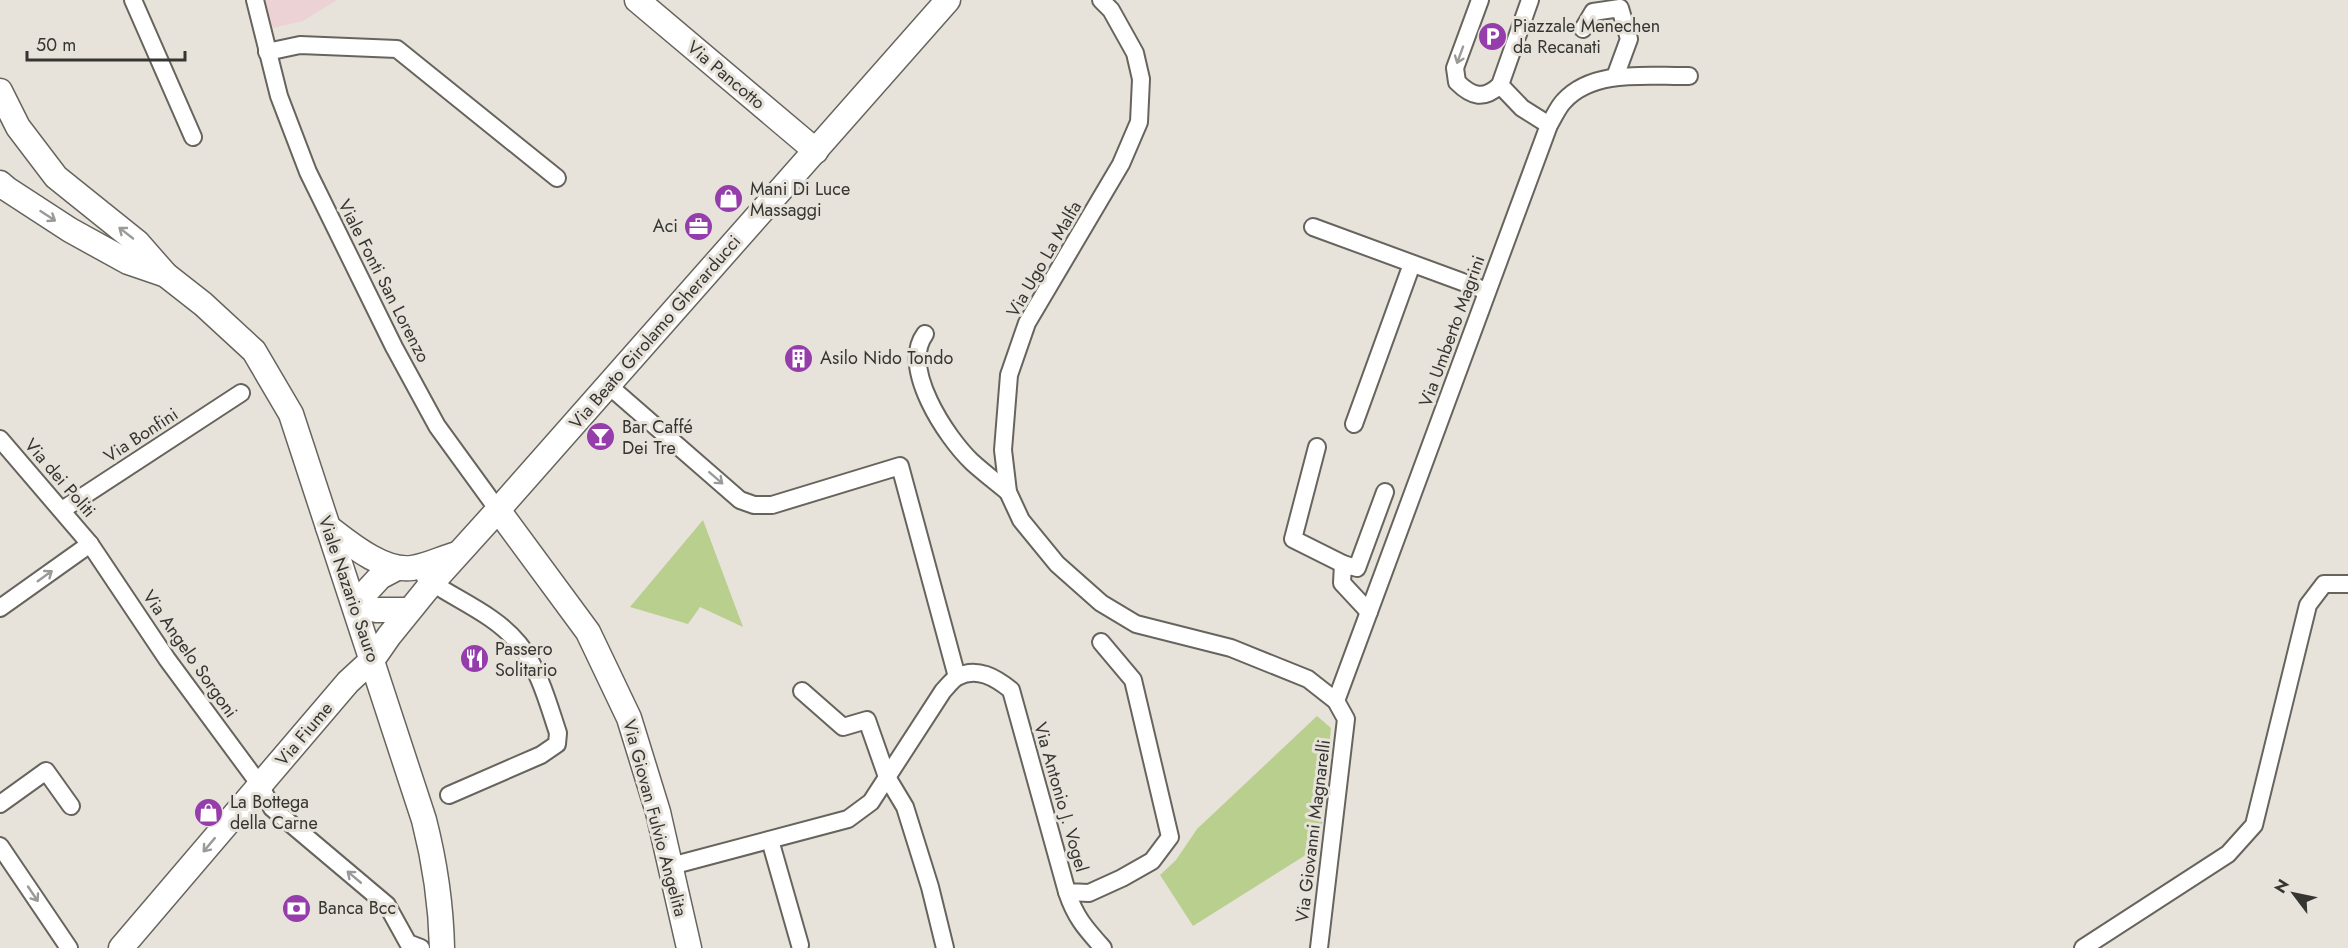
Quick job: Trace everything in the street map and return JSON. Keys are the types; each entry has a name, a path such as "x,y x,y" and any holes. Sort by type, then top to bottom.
{"main road":[{"name":"Via Pancotto","path":"636,0 816,151"},
{"name":"Via Beato Girolamo Gherarducci","path":"409,610 948,0"},
{"name":"Viale Nazario Sauro","path":"0,91 18,127 56,177 137,242 166,275 203,304 254,351 291,414 424,820 434,859 441,911 442,948"},
{"name":"Viale Nazario Sauro","path":"0,183 70,231 128,262 166,275"},
{"name":"Via Giovan Fulvio Angelita","path":"498,510 588,632 629,718 671,866 689,948"},
{"path":"328,527 375,559 404,568"},
{"path":"409,610 376,610 355,604 380,577 457,554"},
{"name":"Via Fiume","path":"124,947 348,682 373,659 409,610"}],"street":[{"path":"133,0 193,138"},
{"name":"Viale Fonti San Lorenzo","path":"255,0 279,96 308,172 394,347 436,426 498,510"},
{"name":"Via Ugo La Malfa","path":"1101,0 1111,10 1135,53 1141,79 1139,122 1121,164 1027,323 1009,375 1003,450 1008,492 1021,520 1057,564 1101,603 1136,624 1231,648 1308,679 1336,701 1346,719"},
{"path":"1480,0 1455,69 1457,82 1466,91 1478,95 1490,94 1500,85 1530,0"},
{"path":"1583,28 1593,12 1620,8 1629,39 1615,77"},
{"path":"267,52 300,45 397,49 557,178"},
{"name":"Via Umberto Magrini","path":"1336,701 1549,125 1564,100 1586,84 1615,77 1689,76"},
{"path":"1500,85 1522,108 1549,125"},
{"path":"1313,227 1487,291"},
{"path":"1353,424 1412,264"},
{"path":"925,334 918,344 919,375 948,435 971,461 1008,492"},
{"path":"608,386 740,500 754,505 772,505 900,466 957,677 943,691 871,802 848,819 671,866"},
{"name":"Via Bonfini","path":"62,510 241,393"},
{"name":"Via dei Politi","path":"0,439 90,544"},
{"path":"1317,447 1293,539 1343,564 1357,568 1385,492"},
{"path":"0,608 90,544"},
{"name":"Via Angelo Sorgoni","path":"90,544 167,659 260,785"},
{"path":"1343,564 1342,583 1369,612"},
{"path":"404,568 481,612 519,645 530,662 558,733 557,744 541,755 449,795"},
{"path":"2083,948 2228,854 2254,825 2308,605 2324,584 2348,584"},
{"name":"Via Antonio J. Vogel","path":"957,677 975,673 994,677 1011,690 1067,892 1089,893 1152,861 1170,837 1133,680 1101,642"},
{"path":"802,691 843,727 867,720 887,777 905,807 930,887 945,948"},
{"name":"Via Giovanni Magnarelli","path":"1319,948 1346,719"},
{"path":"0,804 46,771 71,806"},
{"path":"260,785 272,808 387,905 408,943 421,948"},
{"path":"770,840 800,945"},
{"path":"0,846 69,948"},
{"path":"1067,892 1073,910 1082,924 1104,948"}],"shaded area":[{"path":"265,0 337,0 303,21 273,28"}],"green space":[{"path":"703,520 743,627 700,607 688,624 630,607"},
{"path":"1317,716 1331,728 1320,846 1193,926 1160,875 1176,860 1197,829"}],"place":[{"name":"Piazzale Menechen da Recanati","path":"1492,36"},
{"name":"Mani Di Luce Massaggi","path":"729,199"},
{"name":"Aci","path":"699,226"},
{"name":"Asilo Nido Tondo","path":"799,358"},
{"name":"Bar Caffé Dei Tre","path":"601,437"},
{"name":"Passero Solitario","path":"474,659"},
{"name":"La Bottega della Carne","path":"209,812"},
{"name":"Banca Bcc","path":"297,908"}]}
